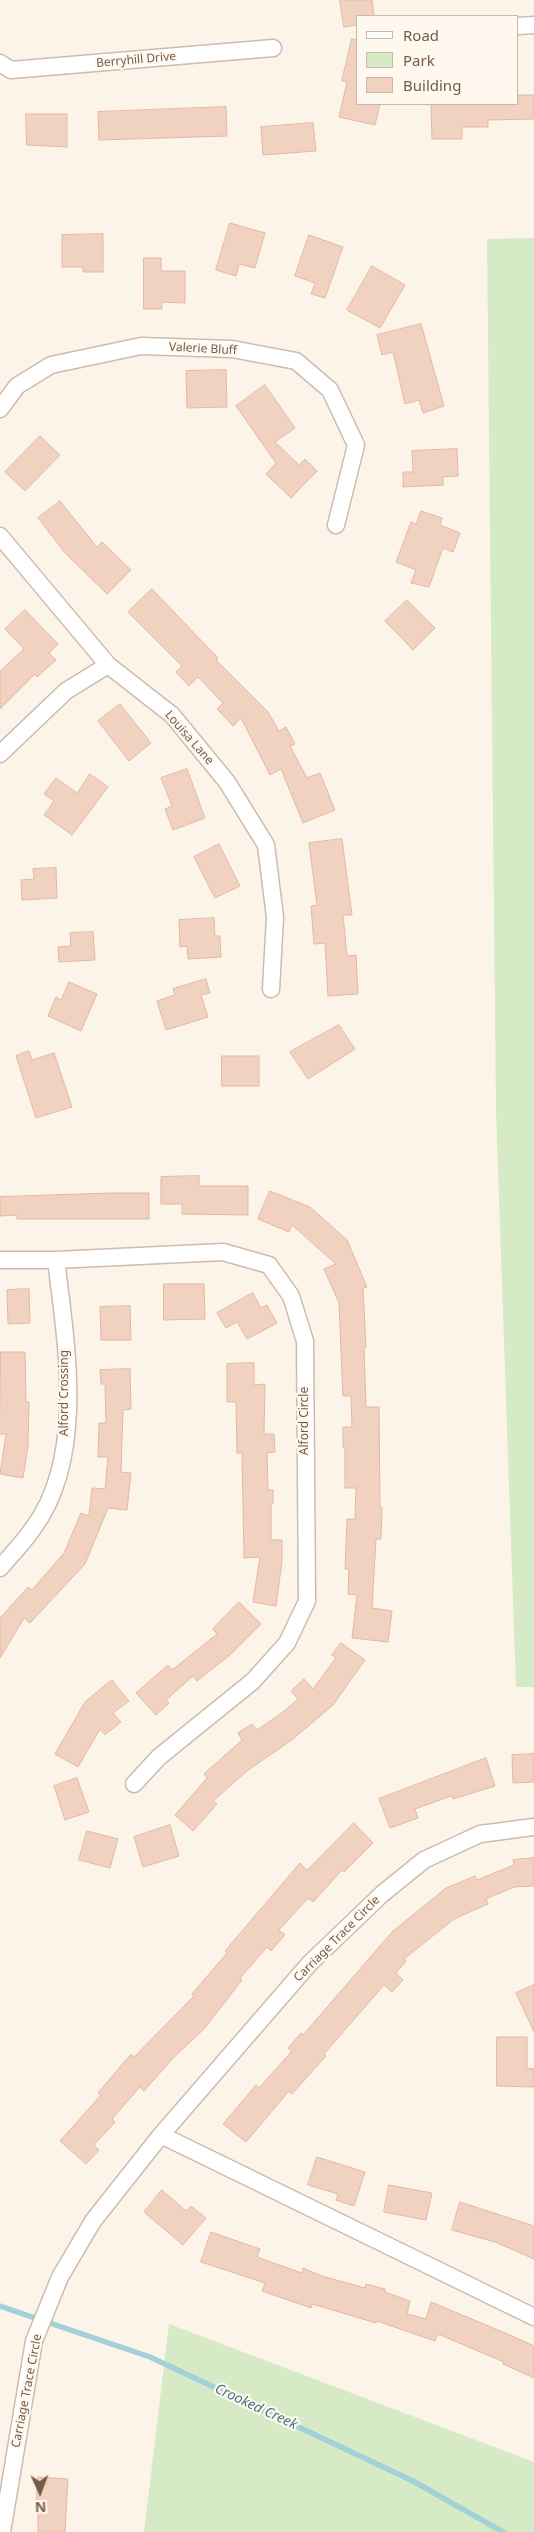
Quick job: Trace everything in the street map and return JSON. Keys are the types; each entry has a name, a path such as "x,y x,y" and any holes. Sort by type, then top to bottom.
{"street":[{"path":"519,26 534,25"},
{"name":"Berryhill Drive","path":"0,63 11,70 273,48"},
{"name":"Valerie Bluff","path":"0,409 17,386 51,365 141,346 232,348 296,361 330,390 356,445 336,525"},
{"name":"Louisa Lane","path":"0,536 108,665 172,715 227,782 266,846 275,918 271,989"},
{"path":"0,754 66,691 108,665"},
{"name":"Alford Circle","path":"0,1260 56,1260 224,1252 269,1266 291,1296 305,1341 307,1601 287,1643 253,1681 159,1757 134,1784"},
{"name":"Alford Crossing","path":"0,1568 35,1526 52,1493 62,1461 67,1427 66,1341 56,1260"},
{"name":"Carriage Trace Circle","path":"2,2532 34,2341 60,2277 93,2221 161,2135 310,1963 382,1894 424,1860 480,1834 534,1828"},
{"path":"161,2135 534,2317"}],"green space":[{"path":"534,238 534,1687 516,1687 496,1111 487,239"},
{"path":"169,2324 534,2462 534,2532 144,2532"}],"building":[{"path":"340,0 372,0 374,15 356,15 356,25 344,27"},
{"path":"352,39 356,40 356,105 380,105 375,125 339,117 347,82 342,81"},
{"path":"519,95 534,95 534,119 488,120 488,127 462,127 462,139 432,139 431,105 519,105"},
{"path":"226,107 227,136 99,140 98,112"},
{"path":"26,114 67,114 67,147 27,145"},
{"path":"313,123 316,151 263,155 261,127"},
{"path":"230,223 265,233 255,268 239,264 236,276 216,270"},
{"path":"103,234 103,272 83,272 83,267 62,267 62,235"},
{"path":"309,235 343,247 325,298 311,294 315,283 295,276"},
{"path":"144,258 161,258 161,271 185,271 185,303 162,302 162,309 144,309"},
{"path":"372,266 405,285 380,328 347,310"},
{"path":"421,324 444,406 423,413 419,400 405,404 393,352 382,355 377,335"},
{"path":"226,370 227,407 187,408 186,371"},
{"path":"265,385 295,428 275,442 299,465 305,459 317,471 291,498 266,474 276,463 236,406"},
{"path":"40,436 60,455 25,491 5,472"},
{"path":"457,449 458,476 443,477 443,485 403,487 403,472 413,472 412,451"},
{"path":"60,501 97,547 102,542 131,570 107,594 66,554 38,518"},
{"path":"421,511 442,518 440,525 460,533 453,552 443,548 429,587 411,583 416,570 396,562 411,522 416,524"},
{"path":"152,589 218,658 216,660 268,712 279,731 286,727 295,744 290,746 307,778 320,773 335,810 303,823 281,769 270,775 241,718 233,726 217,709 223,703 198,677 189,686 176,672 182,666 128,612"},
{"path":"407,600 435,628 413,650 385,621"},
{"path":"25,610 58,644 49,653 56,660 37,677 35,674 0,709 0,671 24,649 5,629"},
{"path":"120,704 151,743 129,761 98,721"},
{"path":"187,769 205,818 173,830 165,809 172,806 161,778"},
{"path":"90,774 108,787 72,835 44,815 54,801 44,794 56,778 77,793"},
{"path":"342,839 352,915 343,915 347,956 356,955 358,994 328,996 325,943 314,944 311,906 317,905 309,843"},
{"path":"219,844 240,886 215,898 194,857"},
{"path":"56,868 57,898 22,900 21,880 34,879 33,869"},
{"path":"214,918 215,936 220,936 221,957 188,959 187,946 180,947 179,920"},
{"path":"93,932 95,960 59,962 58,947 71,946 70,933"},
{"path":"206,979 210,993 201,995 208,1017 166,1030 157,1001 175,995 173,989"},
{"path":"69,982 97,994 81,1031 48,1016 56,997 61,1000"},
{"path":"339,1025 355,1049 308,1079 290,1052"},
{"path":"29,1051 32,1060 54,1053 72,1107 36,1118 16,1056"},
{"path":"222,1056 259,1056 259,1086 222,1086"},
{"path":"199,1176 199,1186 248,1186 248,1215 182,1214 182,1204 161,1204 161,1177"},
{"path":"270,1191 310,1207 347,1240 367,1287 363,1288 366,1347 364,1347 366,1407 379,1407 380,1507 382,1508 381,1539 376,1539 372,1608 392,1611 388,1642 352,1638 357,1595 348,1594 349,1569 345,1569 347,1519 355,1519 356,1488 345,1488 345,1447 343,1447 343,1427 352,1427 351,1396 343,1396 339,1303 324,1269 336,1264 292,1225 289,1232 258,1219"},
{"path":"149,1193 149,1219 17,1219 17,1215 0,1216 0,1197"},
{"path":"164,1284 204,1284 205,1319 164,1320"},
{"path":"29,1289 30,1323 8,1324 7,1290"},
{"path":"253,1293 261,1308 267,1305 277,1323 247,1339 237,1322 226,1328 217,1313"},
{"path":"130,1306 131,1340 101,1340 100,1307"},
{"path":"1,1352 25,1352 26,1402 29,1402 28,1446 23,1478 0,1474 6,1434 0,1434"},
{"path":"254,1363 254,1385 265,1384 264,1434 274,1434 275,1452 267,1453 268,1490 273,1490 271,1540 282,1540 282,1561 276,1606 253,1602 260,1557 244,1558 242,1453 237,1453 236,1402 227,1402 227,1364"},
{"path":"130,1369 131,1409 123,1410 121,1472 131,1473 127,1510 108,1508 85,1564 30,1623 24,1618 0,1658 0,1618 28,1587 32,1590 64,1553 81,1513 89,1516 92,1488 105,1489 108,1457 98,1457 99,1423 106,1423 105,1384 101,1384 100,1370"},
{"path":"239,1602 261,1624 230,1655 197,1681 193,1676 166,1700 169,1703 156,1715 136,1693 168,1665 172,1670 217,1634 213,1629"},
{"path":"341,1643 365,1660 333,1705 293,1739 247,1771 213,1801 217,1804 193,1831 175,1815 207,1778 204,1774 242,1740 238,1733 252,1724 257,1730 298,1699 291,1691 304,1679 313,1689 336,1658 332,1655"},
{"path":"112,1680 129,1701 113,1713 121,1722 105,1735 100,1729 78,1767 55,1754 85,1702"},
{"path":"534,1754 534,1782 513,1783 512,1755"},
{"path":"486,1758 495,1786 453,1799 451,1796 415,1809 418,1818 390,1828 379,1799"},
{"path":"77,1778 89,1812 65,1820 54,1786"},
{"path":"354,1823 373,1843 344,1872 342,1870 313,1902 308,1898 279,1930 285,1935 271,1951 267,1947 240,1978 242,1980 204,2029 173,2058 144,2091 140,2087 112,2119 115,2122 94,2145 99,2150 86,2164 60,2141 101,2095 98,2093 131,2054 134,2057 194,1996 192,1994 227,1953 225,1951 300,1863 307,1870"},
{"path":"170,1825 179,1856 143,1867 134,1837"},
{"path":"87,1831 118,1839 110,1868 79,1860"},
{"path":"534,1858 534,1886 514,1887 486,1899 488,1904 454,1919 404,1959 406,1961 396,1973 403,1980 392,1992 384,1985 324,2054 326,2056 292,2094 289,2091 246,2142 223,2124 256,2085 259,2088 292,2051 288,2048 301,2033 303,2035 392,1932 446,1888 475,1876 477,1880 514,1865 513,1860"},
{"path":"534,1985 534,2032 516,1993"},
{"path":"497,2037 527,2037 527,2068 534,2069 534,2087 497,2086"},
{"path":"317,2157 365,2172 354,2206 336,2200 338,2194 308,2185"},
{"path":"389,2185 432,2193 426,2220 384,2212"},
{"path":"162,2190 186,2211 191,2206 206,2218 183,2245 144,2212"},
{"path":"460,2202 534,2226 534,2259 495,2242 452,2230"},
{"path":"211,2232 260,2249 257,2257 302,2273 303,2268 322,2276 365,2288 366,2284 385,2289 385,2292 410,2301 407,2314 426,2319 431,2302 510,2335 534,2346 534,2378 503,2364 504,2362 438,2334 435,2341 377,2321 376,2323 312,2304 311,2308 262,2291 265,2283 201,2262"},
{"path":"38,2477 68,2479 65,2532 38,2532 38,2511 36,2511"}],"waterway":[{"name":"Crooked Creek","path":"0,2306 150,2357 413,2481 503,2532"}]}
